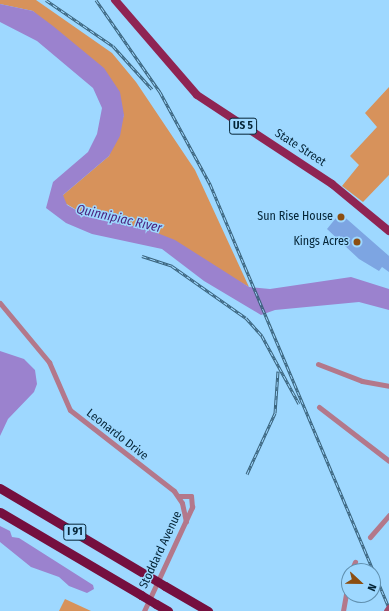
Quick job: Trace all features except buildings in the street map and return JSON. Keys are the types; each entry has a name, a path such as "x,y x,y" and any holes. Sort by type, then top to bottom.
{"highway":[{"name":"I 91","path":"0,488 208,611"},
{"name":"I 91","path":"0,512 168,611"}],"main road":[{"name":"State Street","path":"115,0 197,95 332,184 389,231"}],"street":[{"name":"Leonardo Drive","path":"0,303 49,362 70,410 179,496"},
{"path":"318,364 362,381 389,386"},
{"path":"319,407 389,461"},
{"name":"Stoddard Avenue","path":"144,611 192,506 191,496 179,496"},
{"path":"179,496 186,522"},
{"path":"370,537 389,515"}],"shaded area":[{"path":"0,0 36,0 112,53 136,82 195,170 249,287 147,229 87,216 63,202 63,195 109,156 124,115 33,11 0,4"},
{"path":"0,4 33,11 104,68 120,92 124,115 120,136 109,156 63,195 67,205 87,216 147,229 175,240 249,287 270,289 351,277 389,289 389,310 359,302 275,310 261,315 204,281 162,249 92,234 66,223 46,208 53,182 88,152 97,134 102,108 93,88 37,41 0,22"},
{"path":"389,87 389,175 363,202 342,186 359,165 350,156 377,127 365,113"},
{"path":"0,351 24,359 35,370 37,384 34,392 8,419 0,436"},
{"path":"0,526 10,531 12,537 19,538 93,585 94,589 87,593 69,586 59,577 31,567 0,542"},
{"path":"65,599 91,611 59,611"}],"railway":[{"path":"46,0 113,46 152,89"},
{"path":"96,0 160,92 210,184 389,608"},
{"path":"142,256 172,266 246,318 262,336 299,404"},
{"path":"247,474 275,413 278,371"}],"place":[{"name":"Sun Rise House","path":"341,217"},
{"name":"Kings Acres","path":"357,242"}],"water label":[{"name":"Quinnipiac River","path":"119,219"}]}
